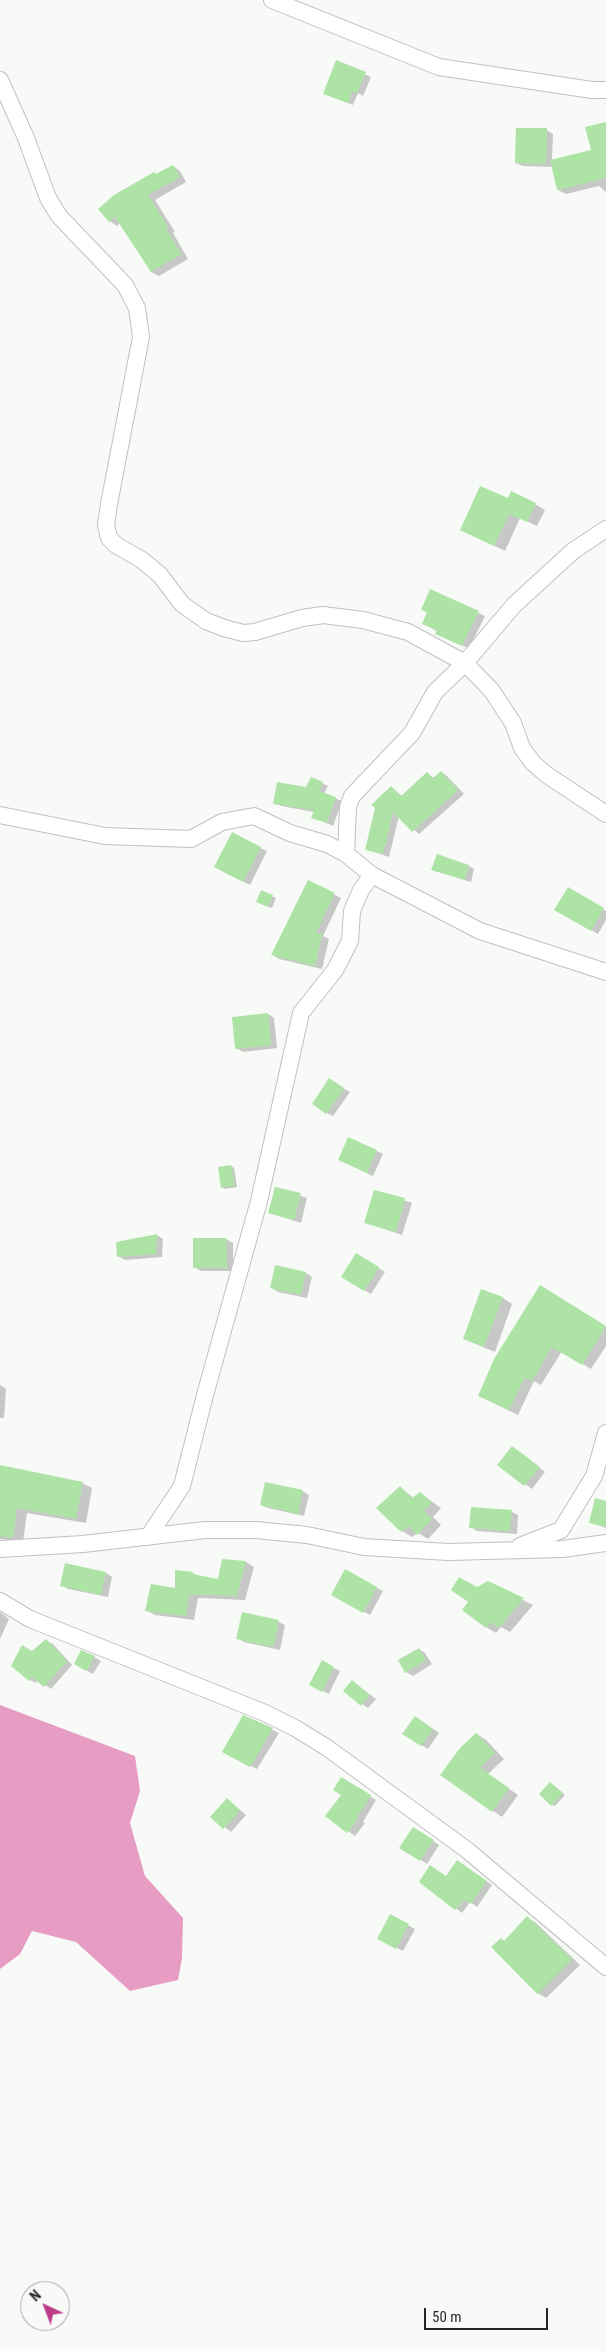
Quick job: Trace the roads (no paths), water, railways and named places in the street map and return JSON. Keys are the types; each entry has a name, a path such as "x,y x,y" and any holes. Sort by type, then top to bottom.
{"street":[{"path":"272,0 439,67 592,90 606,90"},
{"path":"0,80 26,138 48,198 59,216 124,285 137,308 141,338 109,504 106,525 109,538 116,545 142,560 160,575 182,604 206,620 224,628 243,633 255,632 302,618 323,615 363,620 408,632 465,663 492,691 513,723 522,748 533,763 547,775 606,814"},
{"path":"346,854 348,806 352,796 412,733 435,692 465,663 514,605 547,572 573,551 606,529"},
{"path":"0,815 106,836 191,839 222,822 254,816 290,833 327,844 346,854 372,875 480,931 606,972"},
{"path":"148,1537 182,1486 205,1395 259,1201 301,1013 335,970 350,941 352,911 360,890 372,875"},
{"path":"508,1551 561,1530 594,1476 606,1433"},
{"path":"0,1549 148,1537 205,1530 256,1530 307,1535 364,1547 448,1552 563,1549 606,1544"},
{"path":"0,1600 30,1619 265,1713 295,1728 326,1747 467,1850 606,1967"}]}
